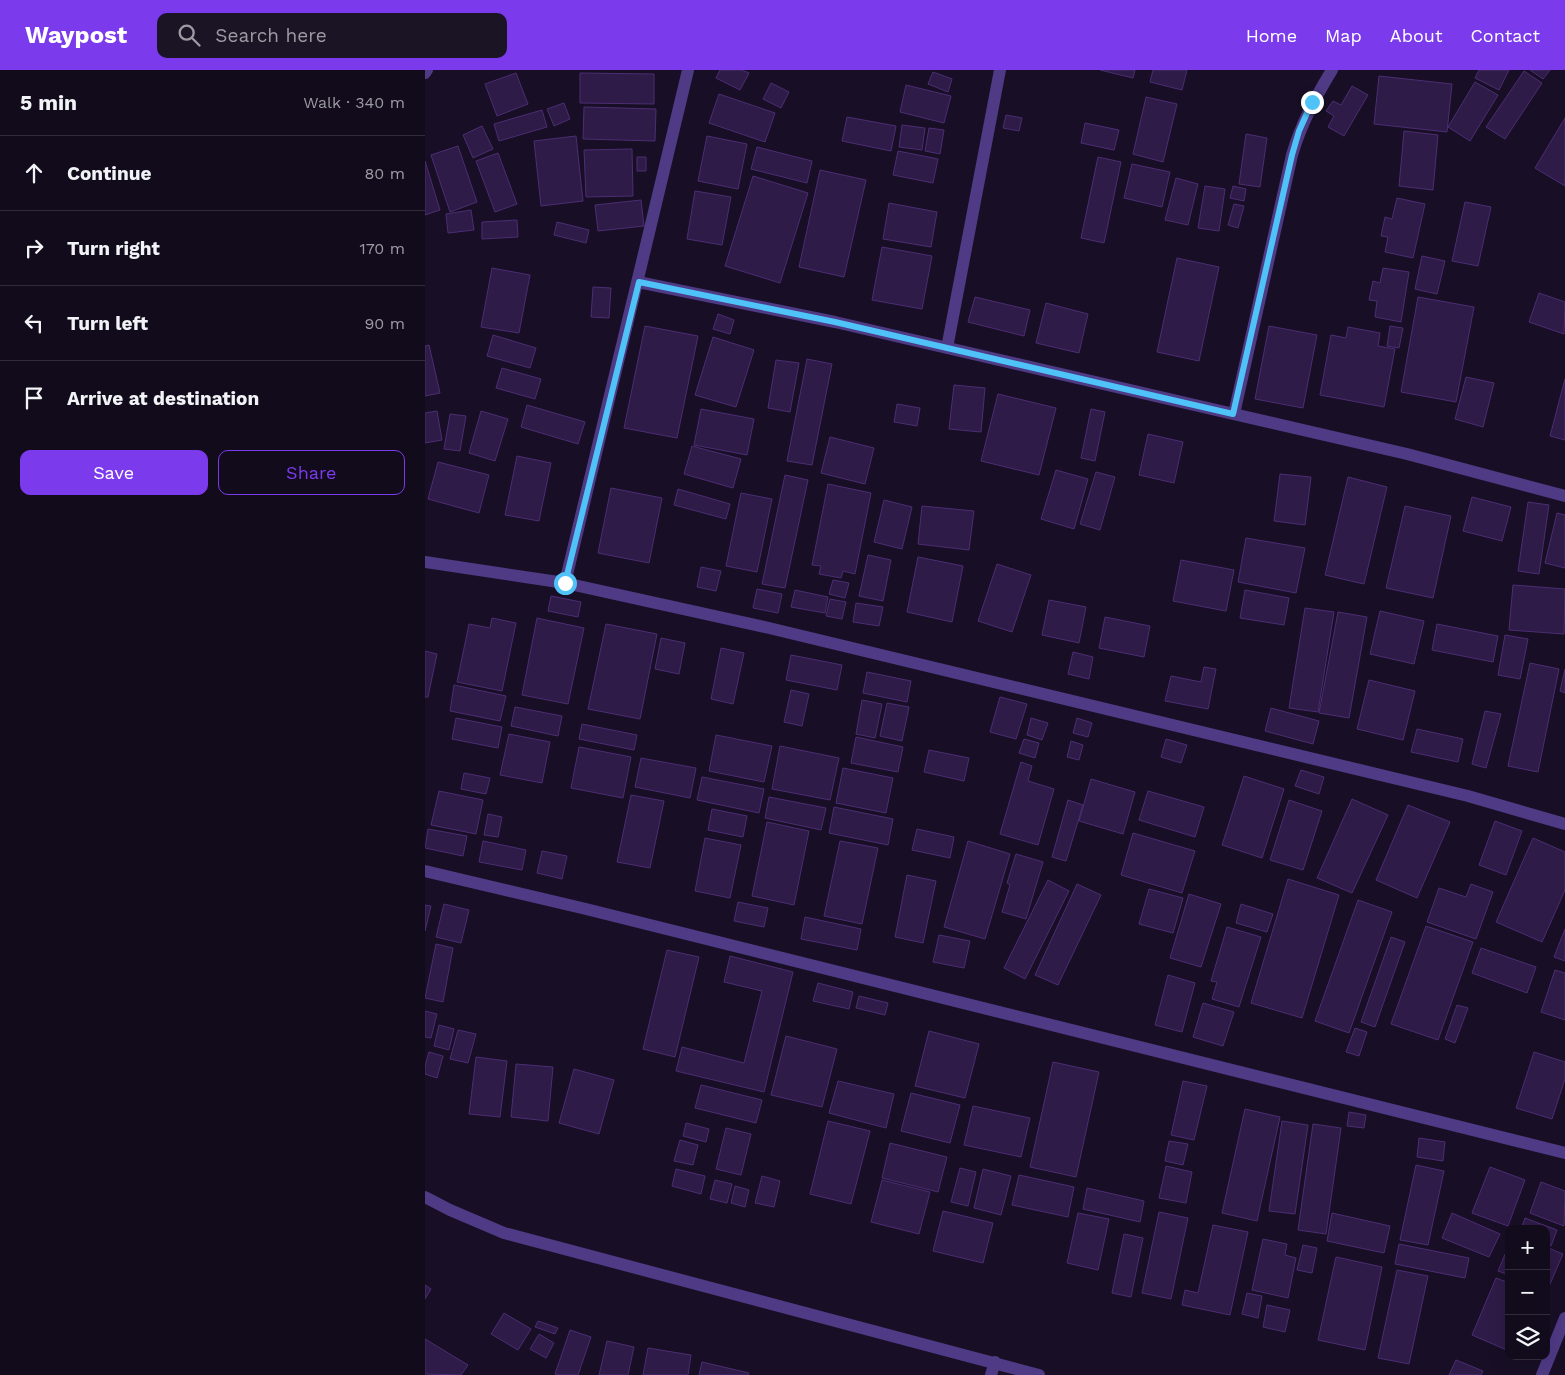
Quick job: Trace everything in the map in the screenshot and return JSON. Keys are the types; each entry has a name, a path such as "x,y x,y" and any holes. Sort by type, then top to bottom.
{"street":[{"path":"425,74 427,70"},
{"path":"565,583 639,282 688,70"},
{"path":"947,348 1000,70"},
{"path":"1233,414 1292,155 1299,131 1312,102 1332,70"},
{"path":"639,282 835,322 1407,454 1565,496"},
{"path":"425,562 565,583 778,630 1468,796 1565,824"},
{"path":"425,871 1565,1153"},
{"path":"425,1197 504,1233 1039,1375"},
{"path":"1542,1375 1565,1318"},
{"path":"991,1375 995,1362"}],"building":[{"path":"720,70 742,70 749,73 740,90 716,78"},
{"path":"1100,70 1135,70 1133,78"},
{"path":"1153,70 1187,70 1182,90 1150,82"},
{"path":"1479,70 1509,70 1499,90 1475,78"},
{"path":"1530,70 1550,70 1543,79"},
{"path":"1524,71 1542,83 1505,139 1486,127"},
{"path":"933,72 952,79 948,92 928,84"},
{"path":"516,73 528,104 497,116 485,84"},
{"path":"580,73 654,74 654,104 580,103"},
{"path":"1379,76 1452,84 1447,132 1374,124"},
{"path":"1475,82 1498,95 1470,141 1448,127"},
{"path":"771,83 789,92 781,108 763,99"},
{"path":"906,85 951,96 944,123 900,112"},
{"path":"1352,86 1368,95 1344,136 1328,127 1334,116 1326,111 1333,101 1341,105"},
{"path":"719,94 775,113 765,142 709,123"},
{"path":"1146,97 1177,104 1163,162 1133,154"},
{"path":"564,103 570,119 554,126 547,109"},
{"path":"584,107 656,109 655,141 583,139"},
{"path":"542,110 547,127 499,141 494,124"},
{"path":"1006,115 1022,118 1019,131 1003,128"},
{"path":"847,117 896,126 891,151 842,141"},
{"path":"1565,118 1565,186 1535,168"},
{"path":"1085,123 1119,130 1114,150 1081,143"},
{"path":"902,125 925,128 922,150 899,147"},
{"path":"482,126 493,149 473,158 463,135"},
{"path":"929,128 944,130 940,154 925,151"},
{"path":"1404,131 1438,135 1433,190 1399,186"},
{"path":"1246,134 1267,138 1260,187 1239,184"},
{"path":"576,136 583,201 541,206 534,141"},
{"path":"707,136 747,144 738,189 698,181"},
{"path":"458,146 477,202 450,212 431,155"},
{"path":"757,147 812,161 807,183 751,169"},
{"path":"632,149 633,196 586,197 584,150"},
{"path":"898,151 938,159 933,183 893,175"},
{"path":"498,153 517,204 495,212 476,161"},
{"path":"637,157 646,157 646,171 637,171"},
{"path":"1098,157 1121,162 1104,243 1081,238"},
{"path":"425,161 440,210 425,215"},
{"path":"1132,164 1170,172 1162,207 1124,198"},
{"path":"820,170 866,180 844,277 799,267"},
{"path":"753,176 808,193 780,283 725,266"},
{"path":"1176,178 1198,184 1188,225 1165,220"},
{"path":"1205,186 1225,189 1219,231 1198,228"},
{"path":"1233,186 1246,189 1244,201 1230,198"},
{"path":"695,191 731,197 722,245 687,239"},
{"path":"1397,198 1425,204 1413,258 1385,252 1388,237 1381,236 1385,217 1392,219"},
{"path":"641,200 644,226 598,231 595,205"},
{"path":"1465,202 1491,207 1478,266 1452,261"},
{"path":"889,203 937,212 931,247 883,239"},
{"path":"1234,204 1244,206 1238,228 1228,225"},
{"path":"471,210 474,230 448,233 446,214"},
{"path":"517,220 518,237 482,239 482,222"},
{"path":"557,222 589,230 586,243 554,235"},
{"path":"882,247 932,256 922,309 872,300"},
{"path":"1422,256 1445,261 1437,294 1415,289"},
{"path":"1177,258 1219,267 1199,361 1157,352"},
{"path":"492,268 530,275 519,333 481,327"},
{"path":"1383,268 1409,272 1401,322 1375,317 1377,301 1369,300 1373,281 1380,283"},
{"path":"593,287 611,288 609,318 591,317"},
{"path":"1539,293 1565,302 1564,334 1529,322"},
{"path":"975,297 1030,310 1024,336 968,322"},
{"path":"1418,297 1474,307 1456,402 1401,392"},
{"path":"1046,303 1088,314 1079,353 1036,343"},
{"path":"718,314 734,320 730,334 713,329"},
{"path":"645,326 698,336 677,438 624,428"},
{"path":"1269,326 1317,335 1303,408 1255,399"},
{"path":"1390,326 1403,328 1399,348 1387,346"},
{"path":"1348,327 1380,333 1378,346 1395,349 1384,407 1320,395 1331,335 1346,338"},
{"path":"493,335 536,348 530,368 487,356"},
{"path":"713,337 754,350 736,407 695,395"},
{"path":"429,345 440,393 425,396 425,346"},
{"path":"807,359 832,364 812,465 787,461"},
{"path":"776,360 799,363 790,412 768,408"},
{"path":"502,368 541,379 535,399 496,388"},
{"path":"1466,377 1494,383 1483,427 1455,419"},
{"path":"1565,379 1565,440 1550,436"},
{"path":"954,385 985,388 981,432 949,429"},
{"path":"998,394 1056,408 1039,475 981,461"},
{"path":"897,404 920,408 917,426 894,422"},
{"path":"527,405 585,422 578,444 521,427"},
{"path":"701,409 754,419 747,455 694,445"},
{"path":"1091,409 1105,412 1095,461 1081,458"},
{"path":"437,411 442,440 425,443 425,413"},
{"path":"481,411 508,419 495,461 469,453"},
{"path":"450,414 466,416 460,451 444,449"},
{"path":"1148,434 1183,442 1174,483 1139,475"},
{"path":"830,437 874,448 865,484 821,473"},
{"path":"692,446 741,459 733,488 684,474"},
{"path":"517,456 551,463 539,521 505,515"},
{"path":"438,462 489,475 479,513 428,499"},
{"path":"1056,470 1088,479 1074,529 1041,519"},
{"path":"1096,472 1115,477 1100,530 1080,524"},
{"path":"1280,474 1311,477 1305,525 1274,521"},
{"path":"785,475 808,480 785,588 762,584"},
{"path":"1348,477 1387,487 1364,584 1325,575"},
{"path":"828,484 871,493 855,574 843,571 841,578 819,574 821,566 812,565"},
{"path":"611,488 662,498 649,563 598,553"},
{"path":"678,489 730,504 726,519 674,505"},
{"path":"741,493 772,499 757,572 726,566"},
{"path":"1472,497 1511,507 1502,541 1463,531"},
{"path":"884,500 912,507 902,549 874,542"},
{"path":"1528,502 1549,505 1539,574 1518,571"},
{"path":"922,506 974,511 969,550 918,544"},
{"path":"1405,506 1451,516 1433,598 1386,588"},
{"path":"1557,513 1565,515 1565,568 1545,563"},
{"path":"1246,538 1305,548 1296,593 1238,582"},
{"path":"868,555 891,560 883,601 859,596"},
{"path":"918,557 963,566 952,622 907,612"},
{"path":"1181,560 1234,570 1226,611 1173,601"},
{"path":"997,564 1031,575 1012,632 978,621"},
{"path":"701,567 721,571 716,591 697,587"},
{"path":"833,580 849,583 845,598 829,594"},
{"path":"1513,585 1565,589 1564,634 1509,630"},
{"path":"757,589 782,594 778,613 753,608"},
{"path":"795,590 828,597 825,613 791,607"},
{"path":"1245,590 1289,598 1284,625 1240,618"},
{"path":"551,596 581,602 578,617 548,611"},
{"path":"830,599 846,602 842,619 826,616"},
{"path":"1049,600 1086,607 1079,643 1042,635"},
{"path":"856,603 883,607 879,626 853,622"},
{"path":"1305,608 1334,612 1318,712 1289,708"},
{"path":"1380,611 1424,621 1414,664 1370,654"},
{"path":"1338,612 1367,617 1349,718 1319,713"},
{"path":"1105,617 1150,626 1144,657 1099,648"},
{"path":"492,618 516,623 502,691 457,682 469,624 490,628"},
{"path":"537,618 584,628 568,704 522,695"},
{"path":"606,624 657,634 640,719 588,709"},
{"path":"1437,624 1498,636 1493,662 1432,650"},
{"path":"1505,635 1528,639 1520,679 1498,675"},
{"path":"661,638 685,643 679,674 655,669"},
{"path":"721,648 744,653 733,704 711,699"},
{"path":"425,651 437,654 428,697 425,697"},
{"path":"1073,652 1093,657 1089,679 1068,674"},
{"path":"791,655 842,665 837,690 786,680"},
{"path":"1530,663 1559,669 1538,772 1508,766"},
{"path":"1204,667 1216,669 1208,709 1165,701 1171,676 1201,682"},
{"path":"1565,669 1565,693 1560,691"},
{"path":"867,672 911,681 907,702 863,693"},
{"path":"1369,680 1415,691 1403,740 1357,729"},
{"path":"454,685 506,696 500,721 450,711"},
{"path":"791,690 809,694 802,726 784,722"},
{"path":"1000,697 1027,704 1016,739 990,732"},
{"path":"862,700 882,704 875,738 856,734"},
{"path":"887,703 909,707 902,741 880,736"},
{"path":"515,707 562,716 558,736 511,726"},
{"path":"1271,708 1319,721 1313,744 1265,731"},
{"path":"1485,711 1501,714 1486,768 1472,764"},
{"path":"456,718 502,727 498,748 452,739"},
{"path":"1031,718 1048,723 1042,740 1027,735"},
{"path":"1077,718 1092,723 1088,737 1073,733"},
{"path":"582,724 637,735 634,750 579,739"},
{"path":"1417,729 1463,739 1458,762 1411,752"},
{"path":"509,734 550,742 542,783 500,775"},
{"path":"716,735 772,746 764,782 709,771"},
{"path":"856,737 903,747 898,772 851,763"},
{"path":"1024,739 1039,743 1035,758 1019,753"},
{"path":"1166,739 1187,745 1181,763 1161,757"},
{"path":"1071,741 1083,745 1079,760 1067,757"},
{"path":"780,746 839,758 830,800 772,789"},
{"path":"579,747 631,757 623,798 571,788"},
{"path":"929,750 969,758 964,781 924,772"},
{"path":"641,758 696,768 690,798 635,787"},
{"path":"1021,762 1032,766 1028,781 1054,789 1038,845 1000,834"},
{"path":"843,768 893,778 886,813 836,803"},
{"path":"1301,770 1324,777 1319,794 1295,786"},
{"path":"464,773 490,778 486,794 461,789"},
{"path":"1244,776 1284,789 1262,858 1222,845"},
{"path":"702,777 764,789 759,813 697,800"},
{"path":"1091,779 1135,792 1123,834 1079,821"},
{"path":"439,791 483,800 476,834 431,825"},
{"path":"1148,791 1204,807 1195,837 1139,820"},
{"path":"631,795 664,801 650,868 617,862"},
{"path":"769,797 826,808 821,830 765,818"},
{"path":"1352,799 1388,815 1352,893 1317,878"},
{"path":"1068,800 1083,805 1066,861 1052,857"},
{"path":"1289,800 1322,811 1303,870 1270,860"},
{"path":"1408,805 1450,822 1417,898 1376,880"},
{"path":"834,807 893,819 888,845 829,833"},
{"path":"712,809 747,816 743,837 708,830"},
{"path":"488,814 502,817 498,837 484,835"},
{"path":"1495,821 1522,831 1506,875 1479,865"},
{"path":"767,822 809,831 794,905 752,896"},
{"path":"428,829 467,836 463,856 425,848"},
{"path":"917,829 954,837 950,858 912,850"},
{"path":"1133,833 1195,851 1182,893 1121,875"},
{"path":"705,838 741,845 730,898 695,891"},
{"path":"1533,838 1565,852 1565,890 1542,942 1496,922"},
{"path":"483,841 526,850 522,870 479,862"},
{"path":"840,841 878,848 862,924 824,916"},
{"path":"968,841 1010,854 985,939 944,927"},
{"path":"542,851 567,856 562,879 537,873"},
{"path":"1016,854 1043,862 1026,919 1002,912 1010,885 1007,883"},
{"path":"907,875 936,881 923,943 895,937"},
{"path":"1288,879 1339,895 1302,1018 1251,1003"},
{"path":"1048,880 1069,891 1025,979 1004,968"},
{"path":"1077,884 1101,895 1058,985 1035,975"},
{"path":"1471,884 1493,892 1476,939 1427,922 1439,888 1466,897"},
{"path":"1149,889 1183,898 1173,933 1139,924"},
{"path":"1189,894 1221,904 1201,967 1170,958"},
{"path":"1358,900 1392,912 1349,1033 1315,1021"},
{"path":"738,902 768,908 764,927 734,921"},
{"path":"444,904 469,910 461,943 436,937"},
{"path":"1241,904 1273,914 1267,932 1236,923"},
{"path":"425,905 431,906 425,931"},
{"path":"805,917 861,929 857,950 801,939"},
{"path":"1426,926 1473,942 1438,1040 1391,1024"},
{"path":"1227,927 1261,937 1239,1007 1212,999 1217,982 1211,981"},
{"path":"1565,929 1565,961 1554,957"},
{"path":"939,935 970,941 964,968 933,962"},
{"path":"1391,937 1405,942 1375,1027 1361,1022"},
{"path":"436,944 453,948 443,1002 425,998"},
{"path":"1481,948 1536,967 1527,993 1472,973"},
{"path":"667,950 699,957 675,1057 643,1049"},
{"path":"730,956 793,972 764,1092 676,1071 682,1047 744,1063 762,991 724,982"},
{"path":"1555,970 1565,973 1565,1020 1541,1012"},
{"path":"1168,975 1195,983 1182,1032 1155,1025"},
{"path":"818,983 853,992 849,1009 813,1001"},
{"path":"859,996 888,1003 885,1015 856,1008"},
{"path":"1203,1003 1234,1012 1223,1046 1193,1037"},
{"path":"1457,1005 1468,1008 1455,1043 1445,1039"},
{"path":"425,1011 437,1014 431,1038 425,1037"},
{"path":"439,1025 454,1029 449,1050 434,1046"},
{"path":"1355,1028 1367,1032 1359,1056 1346,1052"},
{"path":"458,1030 476,1034 468,1063 450,1059"},
{"path":"929,1031 979,1044 965,1098 915,1086"},
{"path":"786,1036 837,1049 822,1107 771,1095"},
{"path":"429,1052 443,1056 437,1078 425,1074"},
{"path":"1534,1052 1565,1062 1565,1079 1552,1119 1516,1108"},
{"path":"476,1057 507,1061 500,1117 469,1114"},
{"path":"1053,1062 1099,1072 1076,1177 1030,1167"},
{"path":"516,1064 553,1067 548,1121 511,1117"},
{"path":"574,1069 614,1080 599,1134 559,1123"},
{"path":"838,1081 894,1094 886,1128 829,1113"},
{"path":"1183,1081 1207,1086 1194,1140 1171,1135"},
{"path":"701,1085 762,1100 756,1123 695,1108"},
{"path":"911,1093 960,1105 950,1143 901,1131"},
{"path":"973,1106 1030,1118 1021,1157 964,1145"},
{"path":"1245,1109 1280,1117 1257,1221 1222,1213"},
{"path":"1349,1112 1366,1115 1364,1128 1347,1126"},
{"path":"828,1121 870,1131 851,1204 810,1194"},
{"path":"1282,1121 1308,1125 1295,1214 1269,1211"},
{"path":"686,1123 709,1129 706,1142 683,1136"},
{"path":"1313,1124 1341,1128 1326,1234 1298,1230"},
{"path":"726,1128 751,1134 741,1175 716,1169"},
{"path":"1419,1138 1445,1142 1443,1161 1417,1157"},
{"path":"680,1140 698,1145 693,1165 674,1161"},
{"path":"1169,1141 1188,1144 1183,1165 1165,1161"},
{"path":"890,1143 947,1157 938,1192 882,1178"},
{"path":"1416,1165 1444,1171 1428,1245 1400,1240"},
{"path":"1166,1166 1192,1172 1186,1203 1159,1198"},
{"path":"1490,1167 1525,1180 1508,1225 1472,1213"},
{"path":"960,1168 976,1172 968,1206 951,1202"},
{"path":"676,1169 705,1176 701,1194 672,1186"},
{"path":"983,1169 1011,1176 1001,1215 974,1208"},
{"path":"1019,1175 1074,1187 1068,1217 1012,1205"},
{"path":"762,1176 780,1181 774,1207 755,1203"},
{"path":"715,1180 732,1184 727,1203 710,1199"},
{"path":"882,1180 930,1192 919,1234 871,1222"},
{"path":"1541,1182 1565,1191 1564,1226 1530,1213"},
{"path":"735,1186 749,1190 745,1207 731,1203"},
{"path":"1087,1188 1144,1201 1140,1222 1083,1209"},
{"path":"943,1211 993,1223 983,1263 933,1251"},
{"path":"1159,1212 1188,1218 1171,1299 1142,1293"},
{"path":"1078,1213 1109,1219 1098,1270 1067,1263"},
{"path":"1332,1213 1390,1226 1384,1253 1327,1241"},
{"path":"1452,1213 1500,1234 1489,1257 1442,1238"},
{"path":"1525,1218 1544,1225 1522,1225"},
{"path":"1213,1225 1248,1232 1230,1315 1182,1305 1185,1290 1198,1293"},
{"path":"1550,1227 1557,1230 1550,1246"},
{"path":"1124,1234 1143,1238 1131,1297 1112,1293"},
{"path":"1263,1239 1287,1244 1285,1255 1296,1258 1288,1298 1252,1290"},
{"path":"1399,1244 1469,1258 1465,1278 1395,1264"},
{"path":"1303,1245 1317,1248 1312,1273 1297,1270"},
{"path":"1550,1249 1563,1254 1550,1284"},
{"path":"1505,1254 1505,1274 1498,1271"},
{"path":"1336,1257 1382,1267 1365,1350 1318,1340"},
{"path":"1397,1270 1428,1276 1409,1364 1378,1358"},
{"path":"1496,1278 1505,1281 1505,1349 1472,1335"},
{"path":"425,1285 431,1289 425,1299"},
{"path":"1247,1293 1262,1296 1258,1318 1242,1314"},
{"path":"1267,1305 1290,1310 1285,1332 1263,1327"},
{"path":"504,1313 531,1329 518,1350 491,1334"},
{"path":"538,1321 558,1328 555,1334 535,1327"},
{"path":"570,1330 591,1337 578,1375 555,1374"},
{"path":"539,1334 554,1343 546,1358 530,1349"},
{"path":"425,1339 468,1365 461,1375 425,1374"},
{"path":"607,1341 634,1347 628,1375 599,1375"},
{"path":"648,1348 691,1355 688,1375 643,1375"},
{"path":"1456,1360 1483,1371 1481,1375 1449,1375"},
{"path":"702,1362 749,1373 748,1375 699,1375"}],"route":[{"path":"565,583 639,282 835,322 1233,414 1292,155 1299,131 1312,102"}]}
